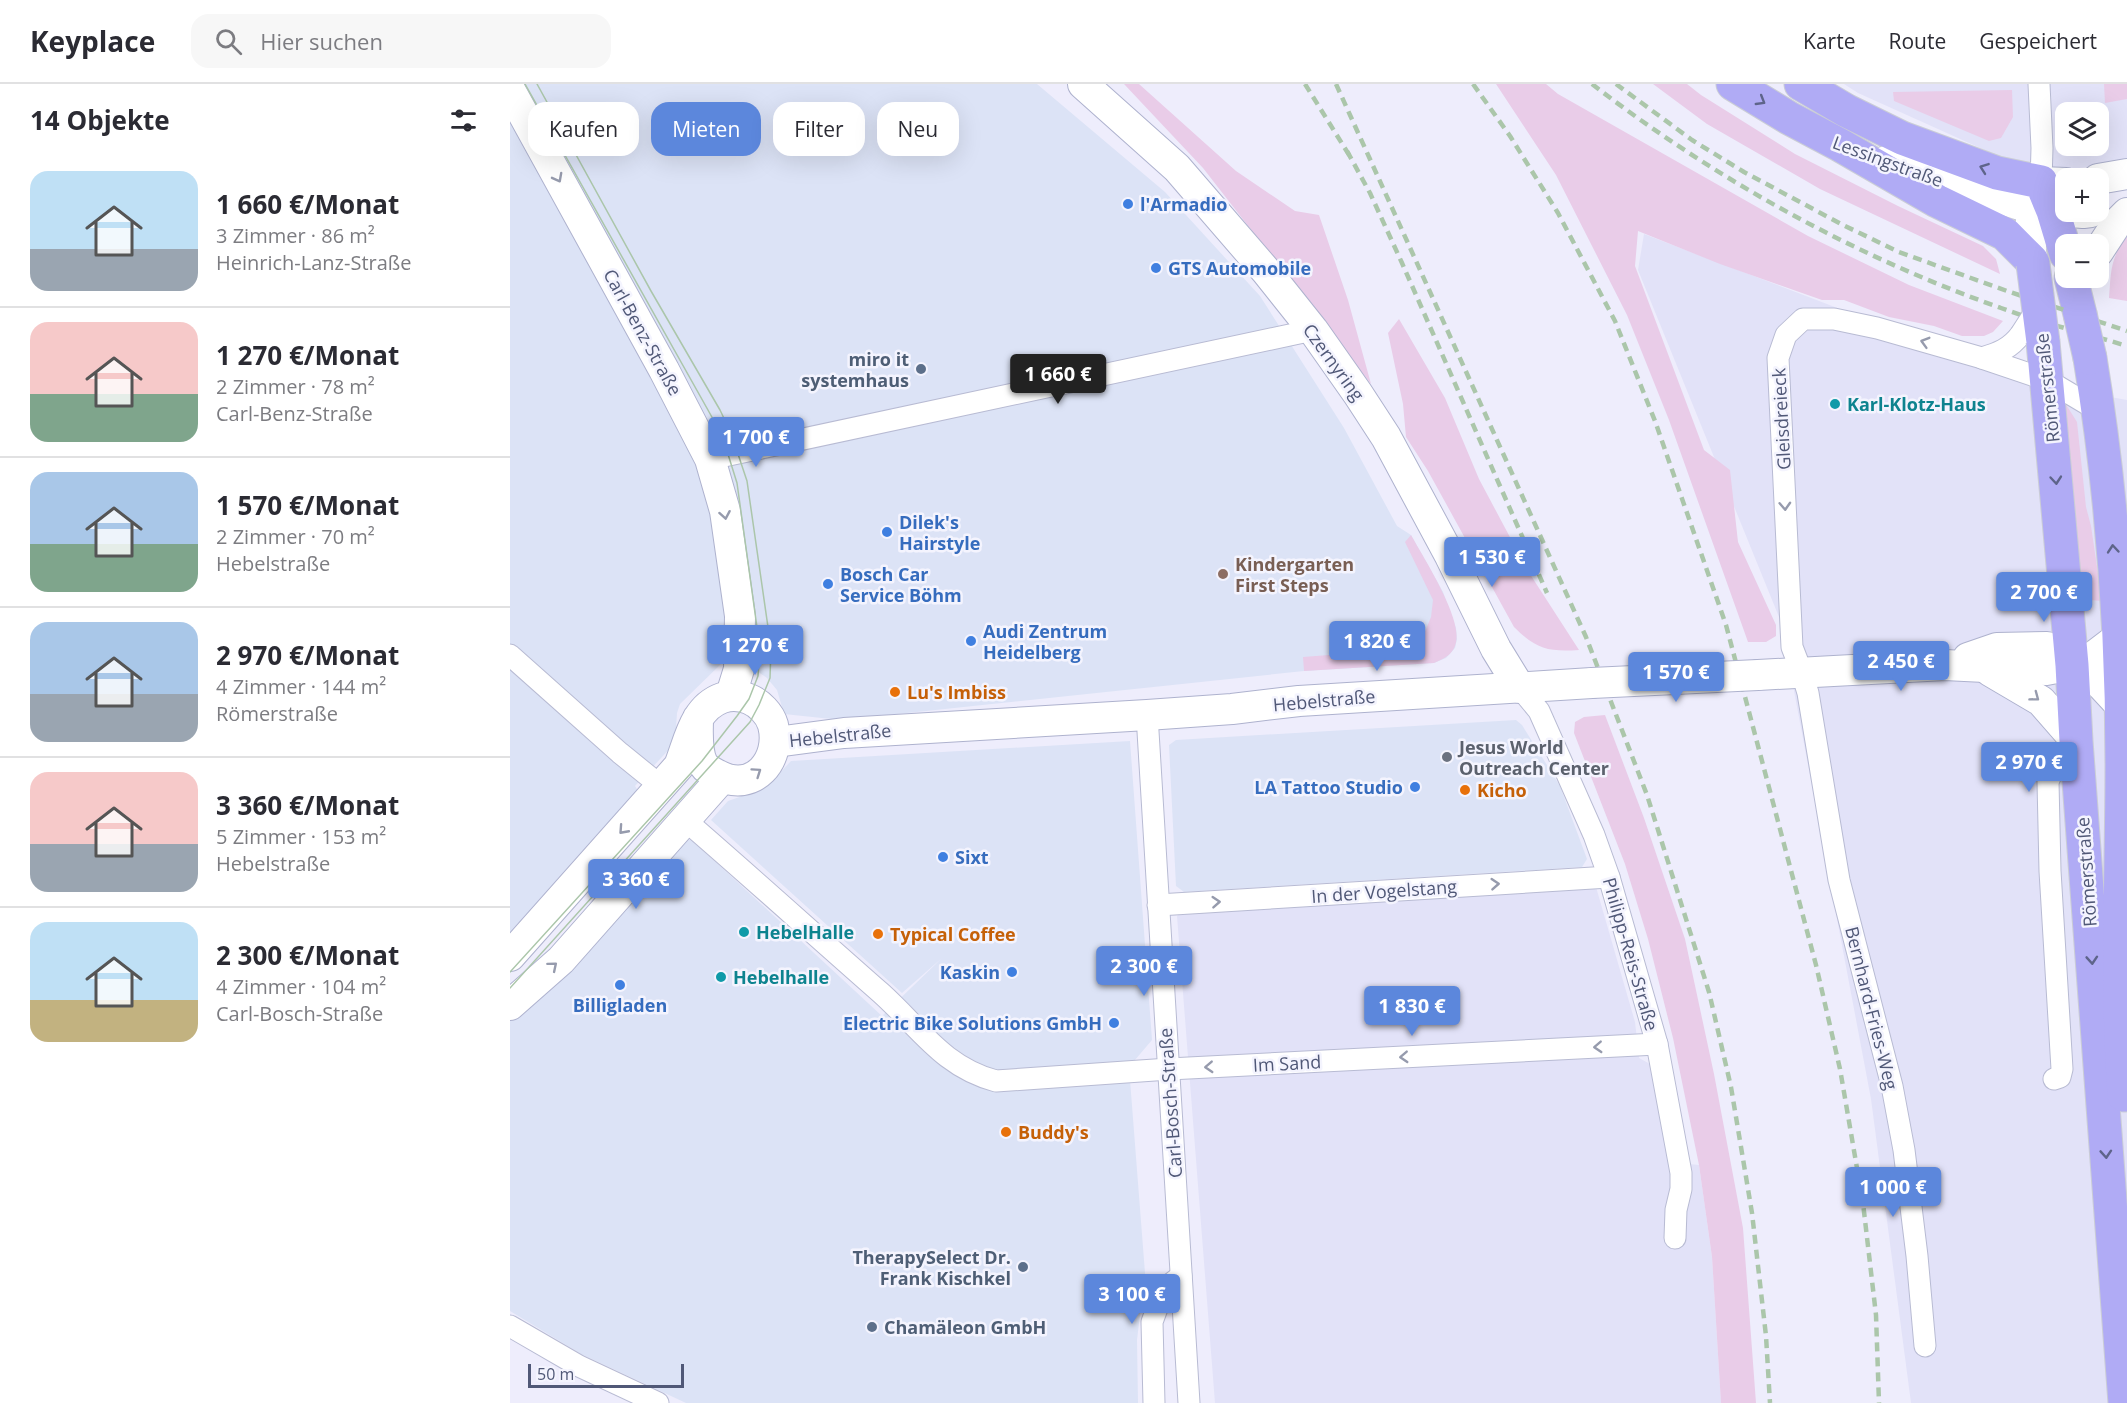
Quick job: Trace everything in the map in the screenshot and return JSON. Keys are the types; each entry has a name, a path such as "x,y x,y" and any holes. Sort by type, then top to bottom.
{"main road":[{"name":"Czernyring","path":"1083,84 1177,168 1266,271 1313,330 1386,437 1450,556 1496,649 1520,688"},
{"name":"Lessingstraße","path":"1733,84 1789,118 1840,145 1943,182 2048,196"},
{"name":"Lessingstraße","path":"1801,84 1847,111 1902,138 1997,173 2048,196"},
{"name":"Carl-Benz-Straße","path":"510,90 664,370 710,459 725,511 740,616 739,669 731,695"},
{"path":"1840,145 1937,201 2005,234 2033,263"},
{"path":"2109,177 2127,174"},
{"path":"2033,263 2030,232 2048,196"},
{"path":"2048,196 2060,234"},
{"path":"2109,207 2127,203"},
{"path":"2109,235 2127,213"},
{"name":"Römerstraße","path":"2033,263 2039,306 2032,338 2048,380 2072,665 2124,1403"},
{"name":"Römerstraße","path":"2079,288 2099,411 2109,498 2119,637 2122,763 2119,944 2122,1069 2127,1136"},
{"name":"Hebelstraße","path":"776,742 844,733 1147,715 1232,709 1299,701 1592,683 1945,665 2046,670 2072,665 2094,656 2119,637"},
{"name":"Hebelstraße","path":"1945,665 1997,648 2047,647 2095,678 2121,706"},
{"path":"1984,668 2026,690 2041,701 2076,741"},
{"path":"510,956 679,766 703,710 710,704 731,695"},
{"name":"Hebelstraße","path":"722,778 736,780 750,778 761,772 774,753 776,742 771,721 759,705 749,699 731,695"},
{"path":"510,1005 561,960 722,778 708,770 702,761 698,718"}],"street":[{"path":"2039,84 2042,148 2048,196"},
{"name":"Gleisdreieck","path":"1802,673 1792,647 1778,358 1786,335 1803,319 1834,319 1877,328 1982,358 2048,380 2099,411"},
{"path":"710,459 1313,330"},
{"path":"1982,358 2032,338"},
{"path":"510,656 662,787"},
{"name":"Bernhard-Fries-Weg","path":"1802,673 1808,693 1839,880 1892,1086 1902,1139 1910,1189 1924,1346"},
{"name":"Philipp-Reis-Straße","path":"1520,688 1539,711 1594,835 1609,877 1657,1044 1681,1173 1681,1190 1676,1210 1676,1238"},
{"name":"Carl-Bosch-Straße","path":"1147,715 1189,1403"},
{"path":"2054,1079 2060,1077 2062,1069 2050,871 2048,782 2060,753 2076,741"},
{"name":"Im Sand","path":"685,820 884,996 944,1055 963,1069 996,1081 1169,1069 1657,1044"},
{"name":"In der Vogelstang","path":"1158,906 1609,877"},
{"path":"1154,1403 1152,1322 1164,1289 1181,1276"},
{"path":"510,1326 579,1366 658,1403"}],"shaded area":[{"path":"510,84 1037,84 1165,192 1260,296 1344,428 1397,526 1411,535 1443,592 1456,628 1455,648 1446,658 1434,663 1304,671 841,720 784,714 777,690 767,678 757,671 722,663 680,704 677,713 675,743 635,786 640,794 510,938"},
{"path":"1124,84 1139,84 1236,171 1295,211 1319,215 1348,300 1371,384 1203,168"},
{"path":"1496,84 1546,84 1558,94 1808,236 1909,285 2003,321 1993,332 1984,336 1962,336 1934,326 1889,317 1844,300 1822,300 1720,264 1638,231 1635,266 1704,450 1730,470 1738,542 1776,625 1776,636 1766,642 1748,642 1669,420 1627,315 1556,175"},
{"path":"1653,84 1687,84 1795,154 1983,246 1996,259 2000,274 1820,189 1707,124"},
{"path":"1844,84 2127,84 2127,161 2079,168 2055,168 2055,172 2038,174 1858,93"},
{"path":"2104,84 2127,84 2127,99 2105,102"},
{"path":"2012,90 2013,117 2001,138 1989,141 1894,101 1893,92"},
{"path":"1644,234 2033,383 2127,400 2127,1403 1911,1403 1871,1099 1781,622 1638,270"},
{"path":"2127,237 2127,301 2109,298 2114,258"},
{"path":"1399,319 1445,398 1479,479 1528,571 1579,650 1543,648 1514,627 1428,471 1406,437 1403,404 1388,333"},
{"path":"2065,403 2077,422 2086,507 2102,601 2079,599"},
{"path":"1411,535 1449,607 1457,636 1451,652 1434,663 1304,671 1303,657 1355,653 1375,662 1395,658 1424,634 1431,617 1433,600 1405,542"},
{"path":"1605,715 1644,818 1685,939 1714,1074 1743,1228 1756,1403 1721,1403 1712,1257 1699,1165 1673,1038 1648,939 1625,864 1574,733 1575,722 1584,717"},
{"path":"1516,720 1522,725 1560,786 1587,859 1582,867 1184,892 1176,886 1169,745 1176,740"},
{"path":"1130,741 1152,1040 1129,1067 1145,1273 1137,1340 1138,1403 686,1403 581,1354 510,1311 510,1021 682,843 691,839 882,1016 942,958 902,993 711,820 728,801 751,793 776,777 791,761"},
{"path":"1596,887 1635,1022 1639,1058 1650,1064 1671,1162 1699,1165 1712,1257 1721,1403 1215,1403 1177,916 1180,913"}],"tram line":[{"path":"510,972 702,761 737,716 749,699 758,676 760,649 737,483 722,435 525,84"},
{"path":"510,988 750,722 770,678 771,648 747,481 731,433 537,84"}],"railway":[{"path":"1305,84 1351,158"},
{"path":"1336,84 1586,637 1647,795 1709,992 1731,1087 1752,1213 1766,1336 1770,1403"},
{"path":"1473,84 1510,136 1558,213 1615,321 1655,421 1726,625 1816,965 1840,1069 1863,1203 1876,1315 1879,1403"},
{"path":"1592,84 1687,152 1737,183 1839,239 1892,264 2001,308 2127,346"},
{"path":"1616,84 1692,140 1744,172 1843,225 1899,252 2127,331"},
{"path":"1347,151 1370,193 1402,263 1547,593"}],"place":[{"name":"l'Armadio","path":"1128,204"},
{"name":"GTS Automobile","path":"1156,268"},
{"name":"miro it systemhaus","path":"921,369"},
{"name":"Karl-Klotz-Haus","path":"1835,404"},
{"name":"Dilek's Hairstyle","path":"887,532"},
{"name":"Kindergarten First Steps","path":"1223,574"},
{"name":"Bosch Car Service Böhm","path":"828,584"},
{"name":"Audi Zentrum Heidelberg","path":"971,641"},
{"name":"Lu's Imbiss","path":"895,692"},
{"name":"Jesus World Outreach Center","path":"1447,757"},
{"name":"LA Tattoo Studio","path":"1415,787"},
{"name":"Kicho","path":"1465,790"},
{"name":"Sixt","path":"943,857"},
{"name":"HebelHalle","path":"744,932"},
{"name":"Typical Coffee","path":"878,934"},
{"name":"Kaskin","path":"1012,972"},
{"name":"Hebelhalle","path":"721,977"},
{"name":"Billigladen","path":"620,985"},
{"name":"Electric Bike Solutions GmbH","path":"1114,1023"},
{"name":"Buddy's","path":"1006,1132"},
{"name":"TherapySelect Dr. Frank Kischkel","path":"1023,1267"},
{"name":"Chamäleon GmbH","path":"872,1327"}]}
